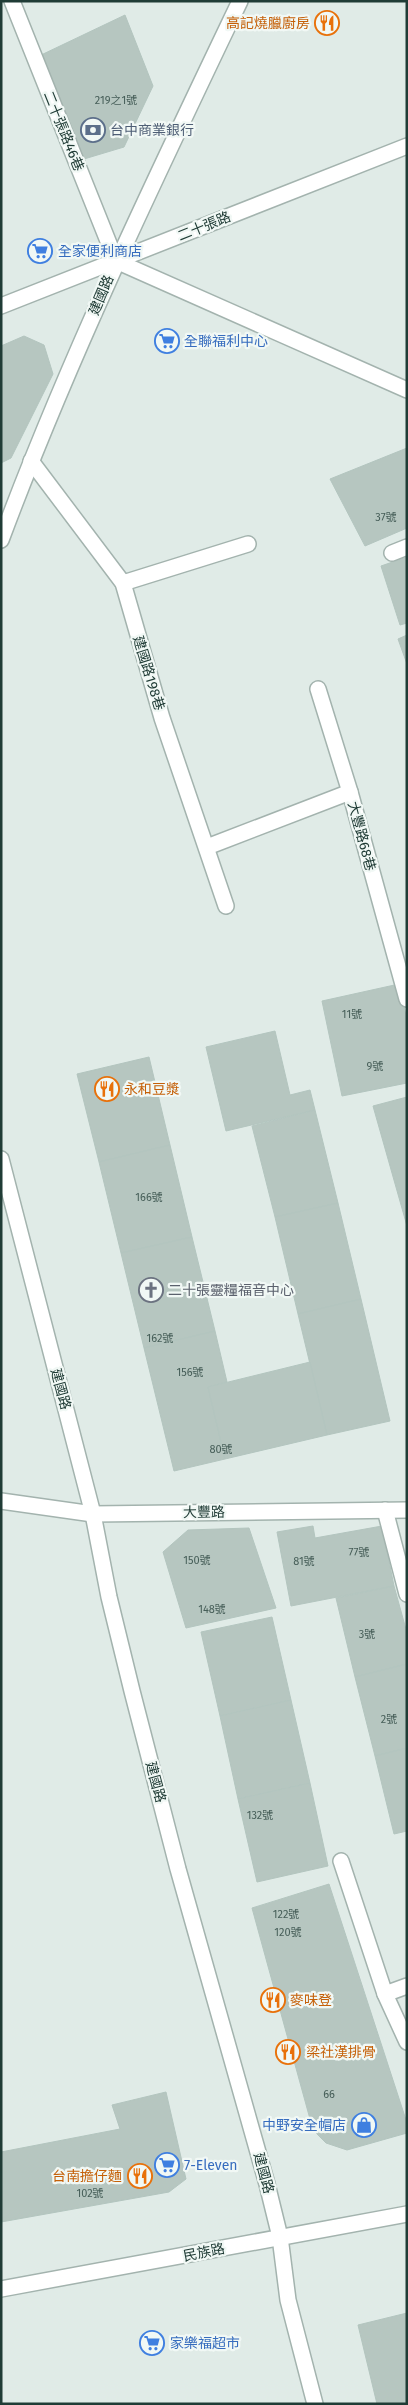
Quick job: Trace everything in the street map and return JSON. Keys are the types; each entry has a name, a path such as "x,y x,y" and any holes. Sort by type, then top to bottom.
{"street":[{"name":"二十張路46巷","path":"12,1 116,261"},
{"name":"建國路","path":"1,540 31,461 116,261 240,1"},
{"name":"二十張路","path":"1,306 407,146"},
{"path":"116,261 407,390"},
{"name":"建國路198巷","path":"31,461 122,583 162,718 226,906"},
{"path":"122,583 248,544"},
{"path":"392,553 407,546"},
{"path":"318,689 350,792"},
{"name":"大豐路68巷","path":"207,847 350,792 407,999"},
{"name":"建國路","path":"1,1159 93,1514 109,1597 139,1719 178,1869 280,2237 288,2300 315,2404"},
{"name":"大豐路","path":"1,1501 93,1514 407,1510"},
{"path":"385,1510 407,1594"},
{"path":"341,1861 385,1994 407,2042"},
{"path":"385,1994 407,1986"},
{"name":"民族路","path":"1,2289 407,2214"}],"building":[{"path":"125,15 153,86 124,147 84,159 39,56"},
{"path":"24,336 44,345 53,374 11,458 1,463 1,346"},
{"path":"407,448 407,528 365,546 330,479"},
{"path":"407,557 407,623 400,625 381,566"},
{"path":"407,635 407,664 398,639"},
{"path":"399,984 407,1020 407,1083 342,1096 322,1001"},
{"path":"275,1031 290,1095 310,1090 315,1110 226,1131 206,1047"},
{"path":"149,1057 170,1145 99,1162 77,1074"},
{"path":"407,1097 407,1226 373,1106"},
{"path":"315,1110 338,1203 275,1217 252,1126"},
{"path":"170,1145 192,1237 121,1253 99,1162"},
{"path":"338,1203 361,1299 298,1314 275,1217"},
{"path":"192,1237 215,1331 144,1348 121,1253"},
{"path":"361,1299 390,1421 327,1435 298,1314"},
{"path":"215,1331 227,1382 208,1387 225,1459 174,1471 144,1348"},
{"path":"310,1362 327,1435 225,1459 208,1387"},
{"path":"313,1526 315,1538 382,1526 394,1586 291,1606 277,1532"},
{"path":"249,1528 276,1608 186,1628 163,1552 188,1530"},
{"path":"394,1586 407,1633 407,1664 355,1677 336,1598"},
{"path":"272,1617 291,1700 220,1716 201,1632"},
{"path":"407,1664 407,1748 375,1756 355,1677"},
{"path":"291,1700 310,1783 238,1799 220,1716"},
{"path":"407,1748 407,1831 394,1834 375,1756"},
{"path":"310,1783 328,1866 257,1882 238,1799"},
{"path":"329,1884 407,2123 407,2133 347,2150 326,2143 313,2130 252,1908"},
{"path":"166,2092 186,2179 169,2192 1,2222 1,2152 120,2129 112,2105"},
{"path":"407,2313 407,2404 377,2404 358,2325"}],"place":[{"name":"高記燒臘廚房","path":"327,23"},
{"name":"台中商業銀行","path":"93,130"},
{"name":"全家便利商店","path":"40,251"},
{"name":"全聯福利中心","path":"167,341"},
{"name":"永和豆漿","path":"107,1089"},
{"name":"二十張靈糧福音中心","path":"151,1290"},
{"name":"麥味登","path":"273,2000"},
{"name":"梁社漢排骨","path":"288,2052"},
{"name":"中野安全帽店","path":"364,2125"},
{"name":"7-Eleven","path":"167,2165"},
{"name":"台南擔仔麵","path":"140,2176"},
{"name":"家樂福超市","path":"152,2343"}]}
